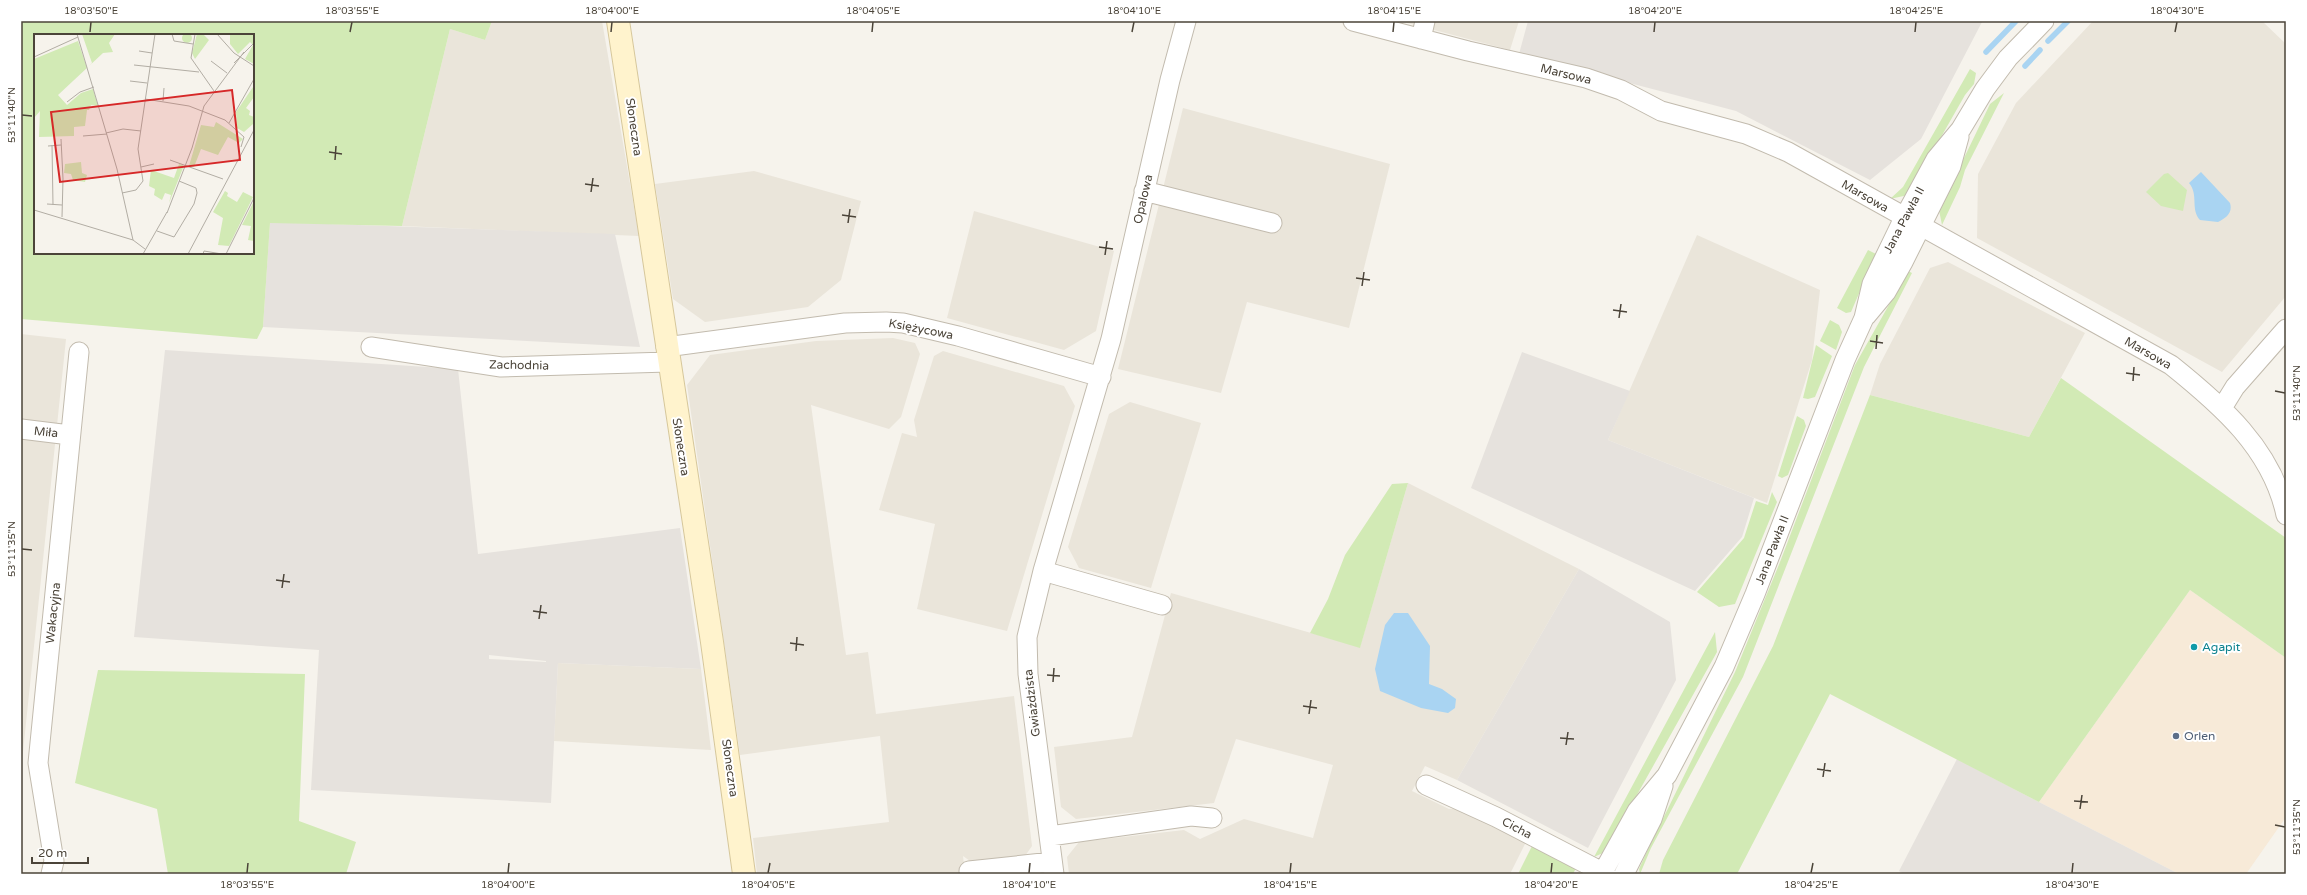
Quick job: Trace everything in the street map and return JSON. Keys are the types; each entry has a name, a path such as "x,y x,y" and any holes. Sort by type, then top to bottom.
{"street":[{"name":"Słoneczna","path":"618,21 667,354 713,650 744,874"},
{"name":"Opalowa","path":"1100,377 1111,340 1144,191 1186,21"},
{"name":"Marsowa","path":"1353,21 1423,30 1586,78 1621,90 1661,111 1746,134 1788,152 1904,218 2171,365 2222,408 2260,452 2278,487 2286,516"},
{"name":"Jana Pawła II","path":"1624,874 1652,819 1667,775 1724,667 1740,633 1845,360 1864,318 1872,284 1904,218 1936,160 1961,129 1995,76 2044,21"},
{"name":"Jana Pawła II","path":"1864,318 1886,292 1921,227 1951,166 1961,129"},
{"path":"1144,191 1272,223"},
{"name":"Księżycowa","path":"667,354 845,323 886,322 903,323 951,334 1100,377"},
{"path":"2222,408 2235,386 2286,329"},
{"name":"Zachodnia","path":"371,347 501,367 667,354"},
{"name":"Wakacyjna","path":"51,874 54,861 38,763 79,352"},
{"name":"Gwiaździsta","path":"969,871 1053,868 1028,674 1028,637 1043,570 1100,377"},
{"name":"Miła","path":"21,429 70,435"},
{"path":"1043,570 1162,605"},
{"name":"Jana Pawła II","path":"1604,874 1638,811 1667,775"},
{"name":"Cicha","path":"1426,785 1496,817 1604,874"},
{"path":"1050,836 1191,816 1212,818"}],"shaded area":[{"path":"492,21 602,21 639,236 402,226 450,29 485,40"},
{"path":"1400,21 1519,21 1510,50"},
{"path":"1528,21 1982,22 1921,139 1870,180 1736,111 1519,54"},
{"path":"2093,21 2262,21 2286,44 2286,296 2222,372 1977,238 1978,174 2016,103"},
{"path":"1183,108 1390,164 1349,328 1247,302 1221,393 1118,369"},
{"path":"754,171 861,201 841,280 808,307 705,322 673,299 655,184"},
{"path":"974,211 1114,251 1096,331 1064,350 947,318"},
{"path":"270,222 615,234 640,347 263,327"},
{"path":"1697,235 1820,290 1812,360 1767,503 1608,440"},
{"path":"1948,262 2085,333 2029,437 1870,395 1880,364 1930,268"},
{"path":"21,334 66,339 21,771"},
{"path":"893,338 915,343 920,354 901,417 889,429 811,405 846,655 868,652 876,714 1014,696 1032,846 1025,856 973,863 963,856 965,874 757,874 753,838 889,822 880,736 740,755 687,385 710,355 816,341"},
{"path":"165,350 458,369 478,554 680,528 701,669 558,663 551,803 311,790 319,650 134,637","holes":["489,655 546,661 489,659"]},
{"path":"943,351 1064,386 1075,406 1007,631 917,609 935,524 879,510 902,433 917,437 914,420 934,356"},
{"path":"1522,352 1630,391 1608,440 1754,498 1742,537 1695,591 1471,488"},
{"path":"1130,402 1201,423 1151,588 1079,568 1068,547 1109,414"},
{"path":"1408,483 1579,569 1457,780 1425,766 1412,791 1449,809 1457,808 1526,842 1510,874 1069,874 1067,857 1079,842 1184,830 1200,839 1244,819 1313,838 1333,765 1236,739 1214,803 1076,819 1061,807 1054,747 1132,737 1171,593 1360,647"},
{"path":"1579,569 1670,622 1676,680 1588,848 1457,780"},
{"path":"2190,590 2286,658 2286,817 2246,874 2179,874 2039,802"},
{"path":"558,663 701,669 711,750 554,741"},
{"path":"1957,759 2179,874 1904,874 1899,871"}],"green space":[{"path":"21,21 492,21 485,40 450,29 402,226 270,223 263,327 257,339 21,319"},
{"path":"1970,69 1976,73 1974,84 1965,95 1908,195 1890,199 1903,187"},
{"path":"2004,93 1965,170 1960,187 1942,225 1939,210 1990,104"},
{"path":"2168,173 2187,190 2183,211 2161,206 2146,192 2164,174"},
{"path":"1868,250 1876,254 1851,312 1846,313 1837,308"},
{"path":"1908,271 1912,273 1864,367 1743,677 1651,848 1640,874 1639,869 1649,847 1735,672 1780,562 1855,365"},
{"path":"1830,320 1839,325 1842,332 1836,350 1820,341"},
{"path":"1816,345 1832,356 1815,397 1808,399 1803,398"},
{"path":"2061,378 2286,538 2286,658 2190,590 2039,802 1830,694 1737,874 1659,874 1663,860 1773,646 1870,395 2029,437"},
{"path":"1797,416 1804,420 1806,426 1788,475 1782,478 1778,476"},
{"path":"1408,483 1360,648 1310,633 1328,599 1345,555 1392,484"},
{"path":"1772,492 1777,502 1735,604 1719,607 1697,592 1744,538 1756,501 1768,505"},
{"path":"1715,632 1717,652 1605,852 1594,857"},
{"path":"98,670 305,674 299,821 356,842 346,874 168,874 157,809 75,783"},
{"path":"1532,846 1577,866 1573,874 1518,874"}],"water":[{"path":"2201,172 2230,203 2230,212 2224,219 2218,222 2200,220 2195,211 2194,192 2189,183"},
{"path":"1394,613 1408,613 1430,646 1429,684 1442,689 1456,699 1455,708 1448,713 1421,708 1380,691 1375,669 1385,625"}],"waterway":[{"path":"1986,52 2016,21"},
{"path":"2048,41 2068,21"},
{"path":"2025,66 2040,50"}],"place":[{"name":"Agapit","path":"2194,647"},
{"name":"Orlen","path":"2176,736"}]}
